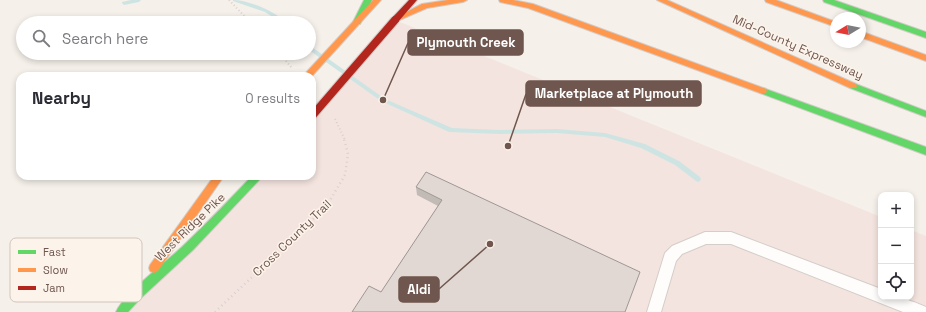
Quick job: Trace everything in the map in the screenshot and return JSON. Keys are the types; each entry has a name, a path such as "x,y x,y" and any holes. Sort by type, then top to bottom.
{"main road":[{"path":"310,72 357,22 368,4 377,0"},
{"path":"316,111 413,0"},
{"path":"395,20 425,6 463,0"},
{"path":"503,0 530,6 926,151"},
{"name":"Mid-County Expressway","path":"661,0 844,82 926,114"},
{"path":"769,0 830,23"},
{"path":"827,0 926,35"},
{"path":"866,36 926,58"},
{"name":"West Ridge Pike","path":"142,288 172,241 216,180"},
{"name":"West Ridge Pike","path":"142,290 188,247 254,180"},
{"name":"West Ridge Pike","path":"121,312 130,302"}],"lane":[{"path":"654,312 670,258 677,250 705,238 731,238 878,295"},
{"path":"890,300 921,312"}],"path":[{"path":"229,0 245,16"},
{"path":"285,60 294,70"},
{"name":"Cross County Trail","path":"215,312 326,207 338,191 345,177 349,151"}],"shaded area":[{"path":"395,20 878,216 878,300 914,300 914,231 926,236 926,312 128,312 138,302 142,302 142,297 254,180 316,180 316,111"}],"building":[{"path":"426,172 640,272 625,312 352,312 369,286 381,292 442,200 416,187"}],"waterway":[{"path":"124,3 139,0"},
{"path":"235,0 267,11 274,16"},
{"path":"316,52 383,100 451,130 500,132 557,131 605,135 643,146 677,163 698,179"}],"traffic: fast":[{"path":"357,22 368,0"},
{"path":"827,0 926,35"},
{"path":"853,86 926,114"},
{"path":"763,91 926,151"},
{"path":"142,289 189,247 254,180"},
{"path":"121,312 130,302"}],"traffic: slow":[{"path":"311,72 377,0"},
{"path":"395,20 425,6 463,0"},
{"path":"503,0 530,6 763,91"},
{"path":"661,0 853,86"},
{"path":"769,0 830,23"},
{"path":"866,36 926,58"},
{"path":"154,268 216,180"}],"traffic: jam":[{"path":"395,20 413,0"},
{"path":"316,111 395,20"}],"place":[{"name":"Plymouth Creek","path":"383,100"},
{"name":"Marketplace at Plymouth","path":"508,146"},
{"name":"Aldi","path":"490,244"}]}
